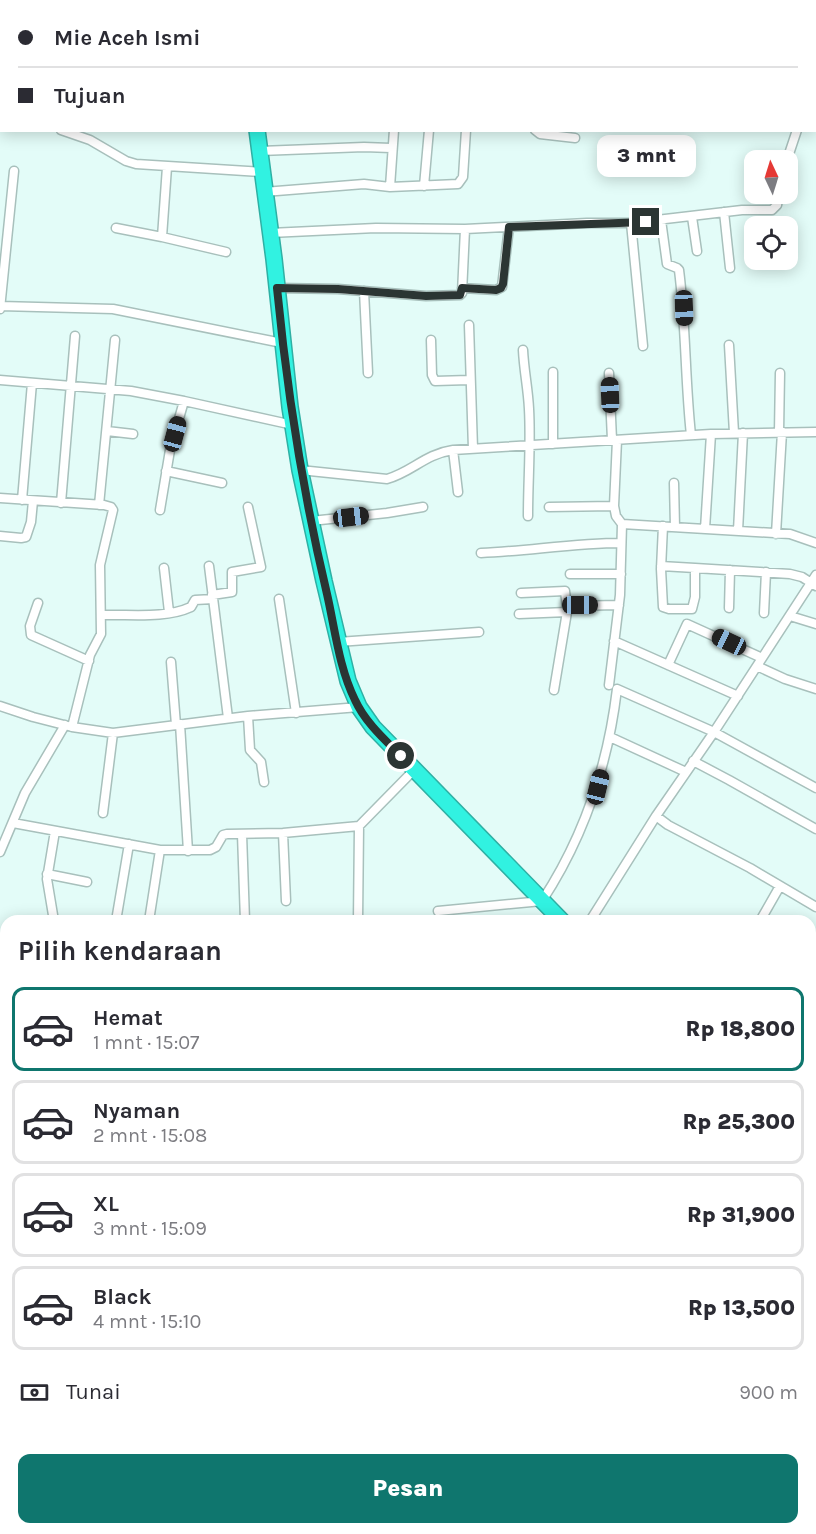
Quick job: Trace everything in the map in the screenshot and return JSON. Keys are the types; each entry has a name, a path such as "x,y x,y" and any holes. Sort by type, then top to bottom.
{"highway":[{"path":"257,132 282,343 300,470 348,681 359,707 373,727 556,915"}],"street":[{"path":"67,132 90,140 126,161 136,164 262,172"},
{"path":"390,187 394,132"},
{"path":"424,186 429,132"},
{"path":"264,192 364,184 390,187 460,183 463,177 466,132"},
{"path":"537,132 575,138"},
{"path":"790,150 795,132"},
{"path":"260,151 391,148"},
{"path":"162,237 167,167"},
{"path":"14,171 0,308 113,309 282,343"},
{"path":"270,233 376,228 465,229 631,223 724,212 773,210 777,204"},
{"path":"724,212 730,268"},
{"path":"692,217 697,251"},
{"path":"661,220 667,264 679,270 684,308 687,402 692,435"},
{"path":"631,223 643,346"},
{"path":"462,288 496,290 502,287 509,227"},
{"path":"116,228 225,252"},
{"path":"277,288 364,291 403,296 460,295 465,229"},
{"path":"364,291 368,373"},
{"path":"469,325 473,448"},
{"path":"61,503 75,336"},
{"path":"99,505 115,340"},
{"path":"431,340 434,379 441,382 469,380"},
{"path":"729,345 739,433 738,531"},
{"path":"523,350 524,375 527,380 529,399 528,516"},
{"path":"553,372 553,444"},
{"path":"609,373 614,440 614,506 616,516 622,524 619,605 609,685"},
{"path":"776,534 781,432 780,373"},
{"path":"0,380 109,389 184,401 293,425"},
{"path":"22,500 32,383"},
{"path":"160,510 166,471 184,401"},
{"path":"107,431 134,434"},
{"path":"300,470 387,479 400,475 435,454 453,450 711,434 816,432"},
{"path":"705,529 711,434"},
{"path":"453,450 458,492"},
{"path":"166,471 222,483"},
{"path":"674,483 675,527"},
{"path":"0,498 99,505 111,507 114,510 100,565 102,615 100,639 92,651 68,726 33,778 13,823 3,836 0,852"},
{"path":"0,536 26,537 31,522 33,501"},
{"path":"549,507 614,506"},
{"path":"102,615 170,612 189,608 195,600 232,592 232,572 261,568 248,507"},
{"path":"311,521 423,507"},
{"path":"622,524 795,535 816,543"},
{"path":"663,526 662,604 666,609 693,608 696,568"},
{"path":"481,553 586,543 621,543"},
{"path":"661,566 800,576 813,585"},
{"path":"209,567 228,718"},
{"path":"164,568 170,612"},
{"path":"729,608 730,570"},
{"path":"764,613 766,572"},
{"path":"570,574 621,574"},
{"path":"594,915 686,772 698,764 718,735 738,696 763,666 790,616 813,585 816,575"},
{"path":"521,593 565,591 567,610 554,690"},
{"path":"279,599 296,713"},
{"path":"38,603 30,626 32,635 89,661"},
{"path":"519,614 567,610 574,605 619,605"},
{"path":"790,616 816,624"},
{"path":"668,665 687,624 763,666 816,689"},
{"path":"338,642 479,632"},
{"path":"614,641 738,696"},
{"path":"171,662 188,851"},
{"path":"438,910 542,901 554,883 582,826 598,787 610,737 617,689 718,735 816,788"},
{"path":"0,706 68,726 113,733 228,718 359,707"},
{"path":"248,716 250,750 261,762 264,782"},
{"path":"103,813 113,733"},
{"path":"610,737 686,772"},
{"path":"698,764 816,829"},
{"path":"13,823 160,850 213,849 223,836 359,826 414,770"},
{"path":"658,817 668,825 750,868 816,907"},
{"path":"358,915 359,826"},
{"path":"53,915 47,873 55,831"},
{"path":"283,833 286,901"},
{"path":"242,834 245,915"},
{"path":"117,915 129,844"},
{"path":"150,915 160,850"},
{"path":"47,873 87,882"},
{"path":"763,915 780,886"}],"route":[{"path":"401,756 373,727 359,707 343,665 300,470 282,344 277,288 379,291 403,296 460,295 462,288 496,290 503,284 509,227 646,222"}]}
